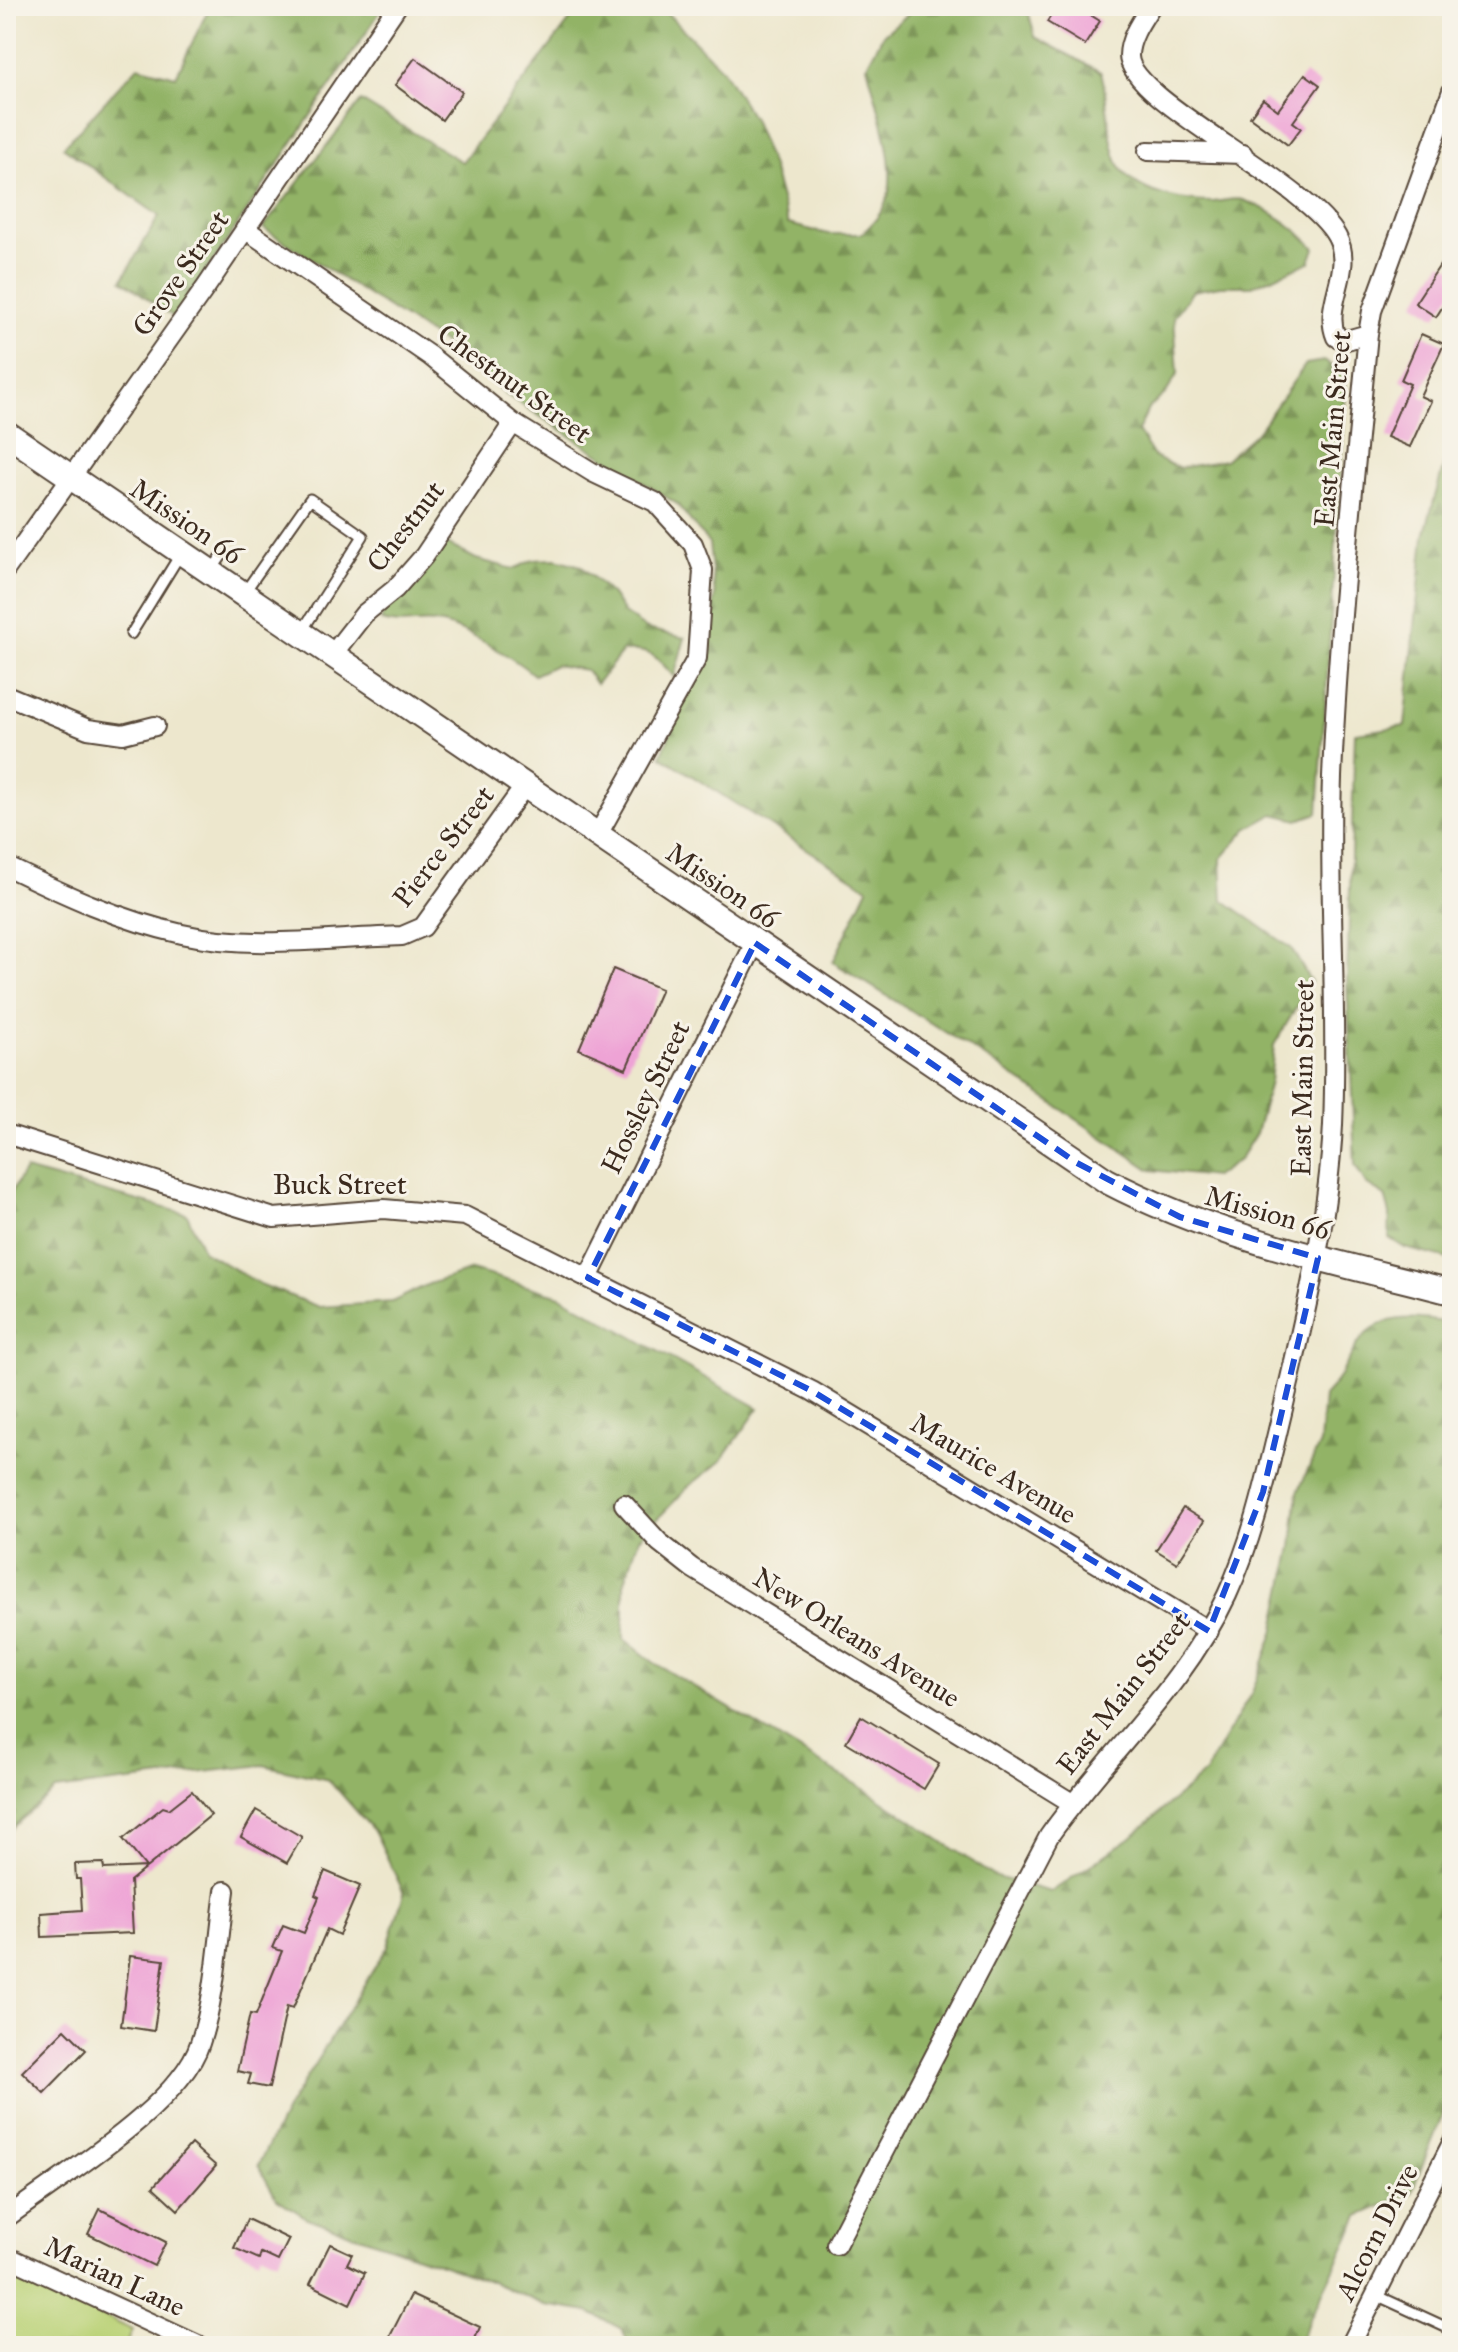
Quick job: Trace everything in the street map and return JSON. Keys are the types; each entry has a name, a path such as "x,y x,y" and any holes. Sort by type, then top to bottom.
{"street":[{"name":"Grove Street","path":"6,569 397,6"},
{"path":"1151,6 1132,41 1129,56 1132,72 1148,90 1243,154 1315,213 1337,237 1342,279 1330,323 1336,337 1347,340 1368,334"},
{"name":"East Main Street","path":"836,2245 1049,1836 1072,1803 1150,1713 1209,1631 1246,1549 1263,1492 1318,1258 1333,1125 1332,779 1368,334 1372,311 1452,91"},
{"path":"1148,151 1243,154"},
{"name":"Chestnut Street","path":"245,229 430,356 513,423 592,472 655,502 693,544 703,570 697,658 597,836"},
{"name":"Chestnut","path":"332,655 364,614 395,589 424,556 513,423"},
{"name":"Mission 66","path":"6,433 71,478 131,512 181,553 217,563 242,595 1107,1181 1193,1222 1452,1292"},
{"path":"6,695 88,729 123,734 155,726"},
{"name":"Pierce Street","path":"6,866 83,905 185,935 258,941 402,936 423,927 524,787"},
{"name":"Hossley Street","path":"588,1278 755,943"},
{"name":"Buck Street","path":"6,1134 274,1218 384,1209 465,1216 748,1358"},
{"name":"Maurice Avenue","path":"748,1358 812,1391 1209,1631"},
{"name":"New Orleans Avenue","path":"624,1504 659,1542 692,1568 1072,1803"},
{"path":"6,2218 149,2113 190,2067 208,2014 225,1891"},
{"name":"Alcorn Drive","path":"1350,2346 1452,2143"},
{"name":"Marian Lane","path":"6,2256 200,2346"}],"lane":[{"path":"242,595 310,499 363,536 300,634"},
{"path":"131,634 181,553"},
{"path":"1376,2295 1452,2330"}],"highlighted area":[{"path":"755,943 1077,1163 1180,1217 1318,1258 1263,1492 1209,1631 812,1391 588,1278"}],"green space":[{"path":"210,6 384,6 175,318 122,280 159,216 63,147 138,66 176,76"},
{"path":"581,6 660,6 723,70 753,119 772,167 788,224 828,234 862,234 883,209 890,185 888,151 867,65 883,35 918,6 1027,6 1035,37 1101,72 1115,154 1125,174 1133,181 1179,199 1213,202 1243,200 1282,220 1315,248 1310,262 1252,286 1220,286 1193,291 1174,317 1178,373 1166,393 1148,409 1138,431 1155,458 1180,468 1225,460 1258,431 1306,364 1324,361 1341,371 1346,390 1318,813 1298,820 1274,814 1247,829 1221,859 1223,900 1291,948 1311,982 1274,1045 1270,1082 1256,1133 1239,1160 1214,1177 1151,1170 985,1057 833,962 868,888 661,756 705,650 715,596 709,544 677,504 505,394 464,356 263,228 361,101 462,162"},
{"path":"1452,436 1452,1260 1405,1248 1389,1238 1390,1214 1385,1196 1366,1184 1355,1165 1347,980 1355,733 1405,726 1424,536"},
{"path":"445,543 476,559 514,569 533,560 556,559 581,566 612,595 624,613 647,629 685,638 674,677 653,655 641,651 623,651 596,684 586,670 555,665 534,675 487,644 447,625 381,621 386,604"},
{"path":"25,1170 187,1214 203,1251 260,1284 319,1307 392,1302 429,1284 472,1270 560,1296 759,1408 721,1461 688,1487 639,1538 624,1584 624,1639 653,1662 877,1797 993,1876 1051,1892 1130,1838 1205,1773 1252,1692 1274,1633 1292,1547 1298,1492 1320,1443 1324,1396 1363,1337 1373,1328 1397,1319 1424,1319 1452,1324 1452,2092 1411,2193 1359,2216 1297,2346 630,2346 622,2329 589,2312 545,2305 487,2280 307,2218 276,2198 258,2165 288,2107 388,1946 404,1893 375,1832 329,1780 263,1765 55,1790 6,1833 6,1200"},
{"path":"6,2262 80,2295 77,2304 133,2330 126,2346 6,2346"}],"building":[{"path":"1057,6 1076,6 1100,21 1085,45 1047,22"},
{"path":"415,58 462,92 442,120 395,85"},
{"path":"1305,74 1320,85 1293,122 1301,128 1288,145 1250,117 1263,99 1278,110"},
{"path":"1442,262 1452,268 1452,292 1436,317 1415,303"},
{"path":"1421,334 1444,344 1420,396 1431,401 1410,447 1387,437 1410,384 1401,380"},
{"path":"613,969 661,989 626,1069 579,1049"},
{"path":"1183,1508 1204,1521 1177,1563 1156,1550"},
{"path":"861,1716 939,1764 924,1789 846,1742"},
{"path":"192,1791 211,1815 130,1881 133,1933 42,1937 41,1913 82,1910 80,1879 76,1879 75,1864 103,1863 104,1869 146,1867 123,1839 163,1807 169,1809"},
{"path":"256,1810 302,1837 287,1863 241,1837"},
{"path":"325,1871 360,1886 339,1935 327,1929 293,2008 287,2006 269,2088 248,2084 251,2074 237,2071 250,2014 256,2015 282,1951 273,1948 283,1925 304,1933 319,1897 315,1895"},
{"path":"130,1956 164,1960 154,2031 121,2026"},
{"path":"65,2029 86,2050 44,2093 22,2072"},
{"path":"191,2144 216,2166 178,2210 153,2187"},
{"path":"100,2209 166,2242 154,2266 88,2234"},
{"path":"247,2219 289,2239 278,2261 261,2253 259,2259 234,2248"},
{"path":"330,2244 352,2254 347,2264 365,2273 350,2304 310,2284"},
{"path":"411,2295 480,2327 472,2346 395,2346 387,2342"}]}
